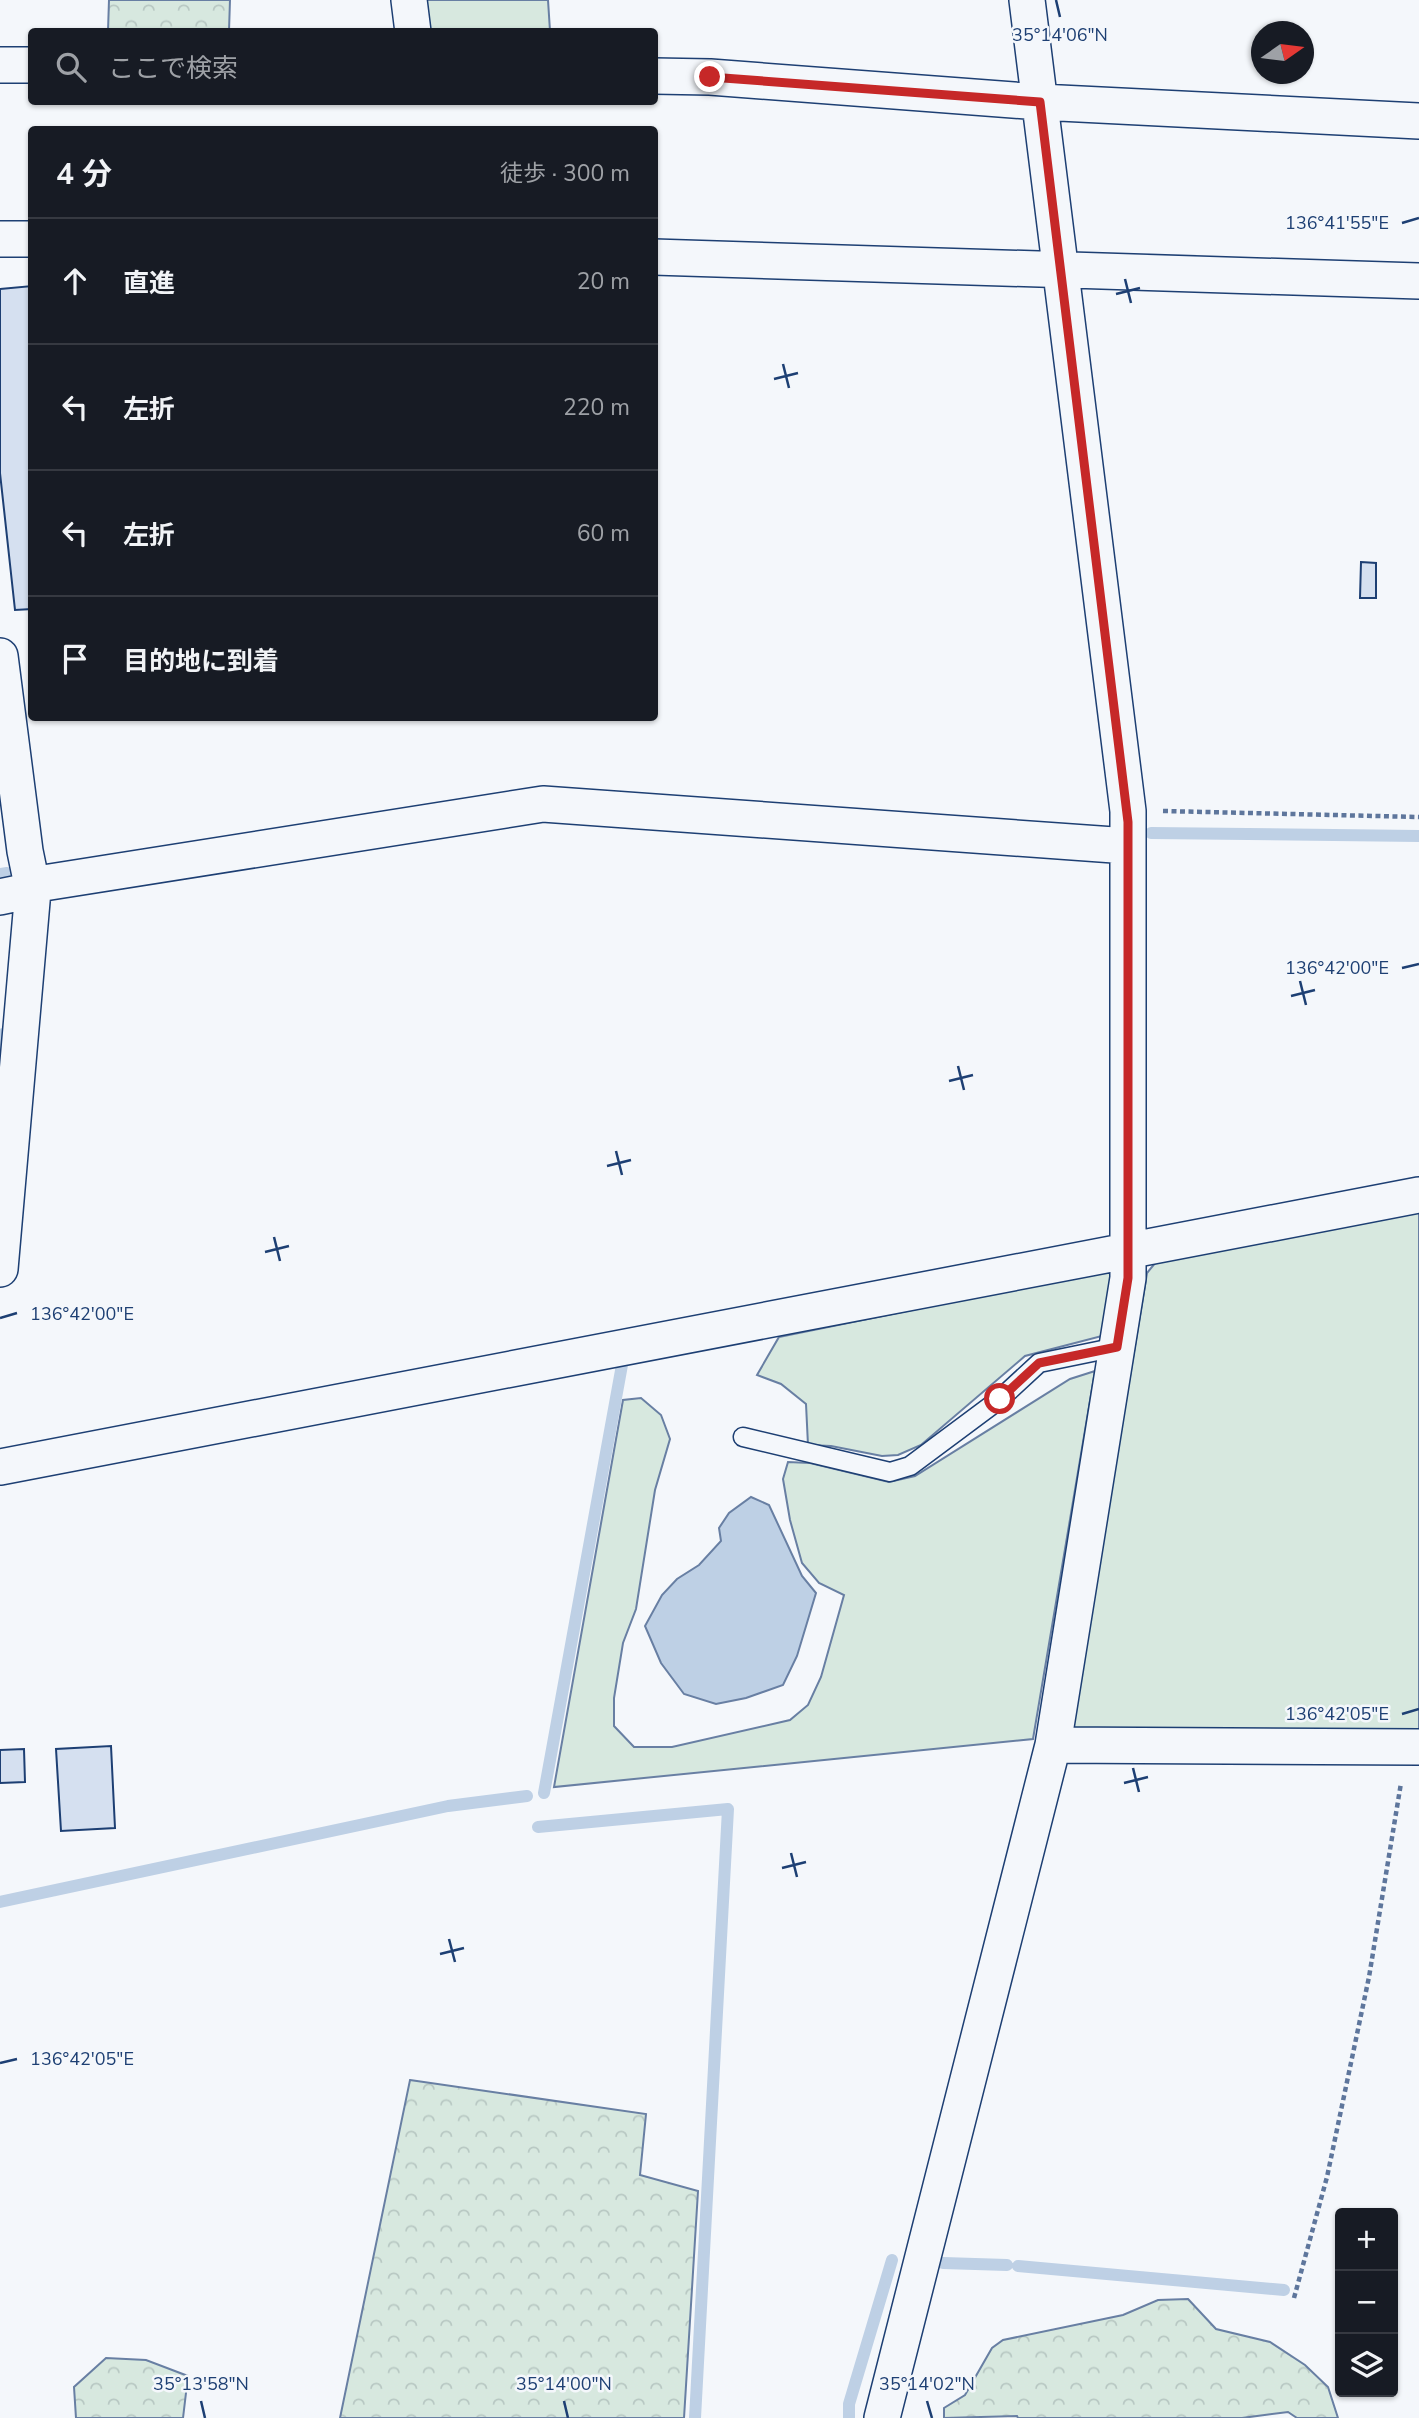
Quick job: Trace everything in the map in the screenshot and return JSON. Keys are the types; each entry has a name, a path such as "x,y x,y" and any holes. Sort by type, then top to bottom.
{"street":[{"path":"409,0 412,28"},
{"path":"881,2418 1053,1745 1128,1278 1128,811 1027,0"},
{"path":"0,65 28,65"},
{"path":"658,76 710,77 1040,102 1419,121"},
{"path":"0,239 28,239"},
{"path":"658,257 1419,281"},
{"path":"0,656 21,891 0,1269"},
{"path":"21,891 543,804 1128,846"},
{"path":"0,1467 1419,1195"},
{"path":"1053,1745 1413,1747"}],"lane":[{"path":"743,1437 890,1472 909,1466 1000,1399 1039,1363 1117,1347"}],"path":[{"path":"1128,811 1419,817"},
{"path":"1294,2298 1327,2177 1413,1747"}],"green space":[{"path":"109,0 230,0 229,28 108,28"},
{"path":"417,0 548,0 550,28 420,28"},
{"path":"1419,1212 1419,1733 1082,1734 1072,1727 1147,1273 1156,1262"},
{"path":"1109,1270 1114,1274 1102,1336 1025,1356 921,1445 898,1455 882,1456 831,1446 808,1445 806,1404 781,1384 757,1375 779,1337"},
{"path":"1095,1371 1033,1739 554,1787 623,1400 641,1398 661,1415 670,1439 655,1490 636,1609 623,1643 614,1698 614,1726 634,1747 672,1747 790,1720 808,1705 821,1677 844,1595 819,1583 802,1563 790,1520 783,1479 788,1462 810,1463 889,1482 915,1476 1070,1379"},
{"path":"410,2080 646,2114 640,2175 698,2191 684,2418 340,2418"},
{"path":"1188,2299 1216,2329 1270,2342 1305,2365 1328,2387 1338,2418 1297,2418 1288,2412 1242,2418 944,2418 944,2408 965,2395 992,2348 1003,2340 1123,2315 1158,2300"},
{"path":"106,2358 146,2360 188,2376 183,2418 76,2418 74,2387"}],"water":[{"path":"751,1497 769,1505 802,1576 816,1593 797,1656 783,1685 746,1698 716,1704 684,1694 661,1663 645,1626 662,1595 677,1579 699,1565 721,1541 719,1528 729,1513"}],"building":[{"path":"28,286 28,609 15,610 0,473 0,289"},
{"path":"1361,562 1376,563 1376,598 1360,598"},
{"path":"111,1746 115,1828 61,1831 56,1749"},
{"path":"24,1749 25,1782 0,1783 0,1750"}],"waterway":[{"path":"1151,833 1419,836"},
{"path":"0,874 7,873"},
{"path":"0,1065 3,1034"},
{"path":"544,1793 622,1365"},
{"path":"0,1902 448,1806 527,1796"},
{"path":"538,1827 728,1809 695,2418"},
{"path":"849,2418 849,2404 892,2260"},
{"path":"943,2263 1007,2265"},
{"path":"1018,2266 1284,2290"}],"route":[{"path":"710,77 1040,102 1128,822 1129,1250 1128,1278 1117,1347 1039,1363 1000,1399"}]}
